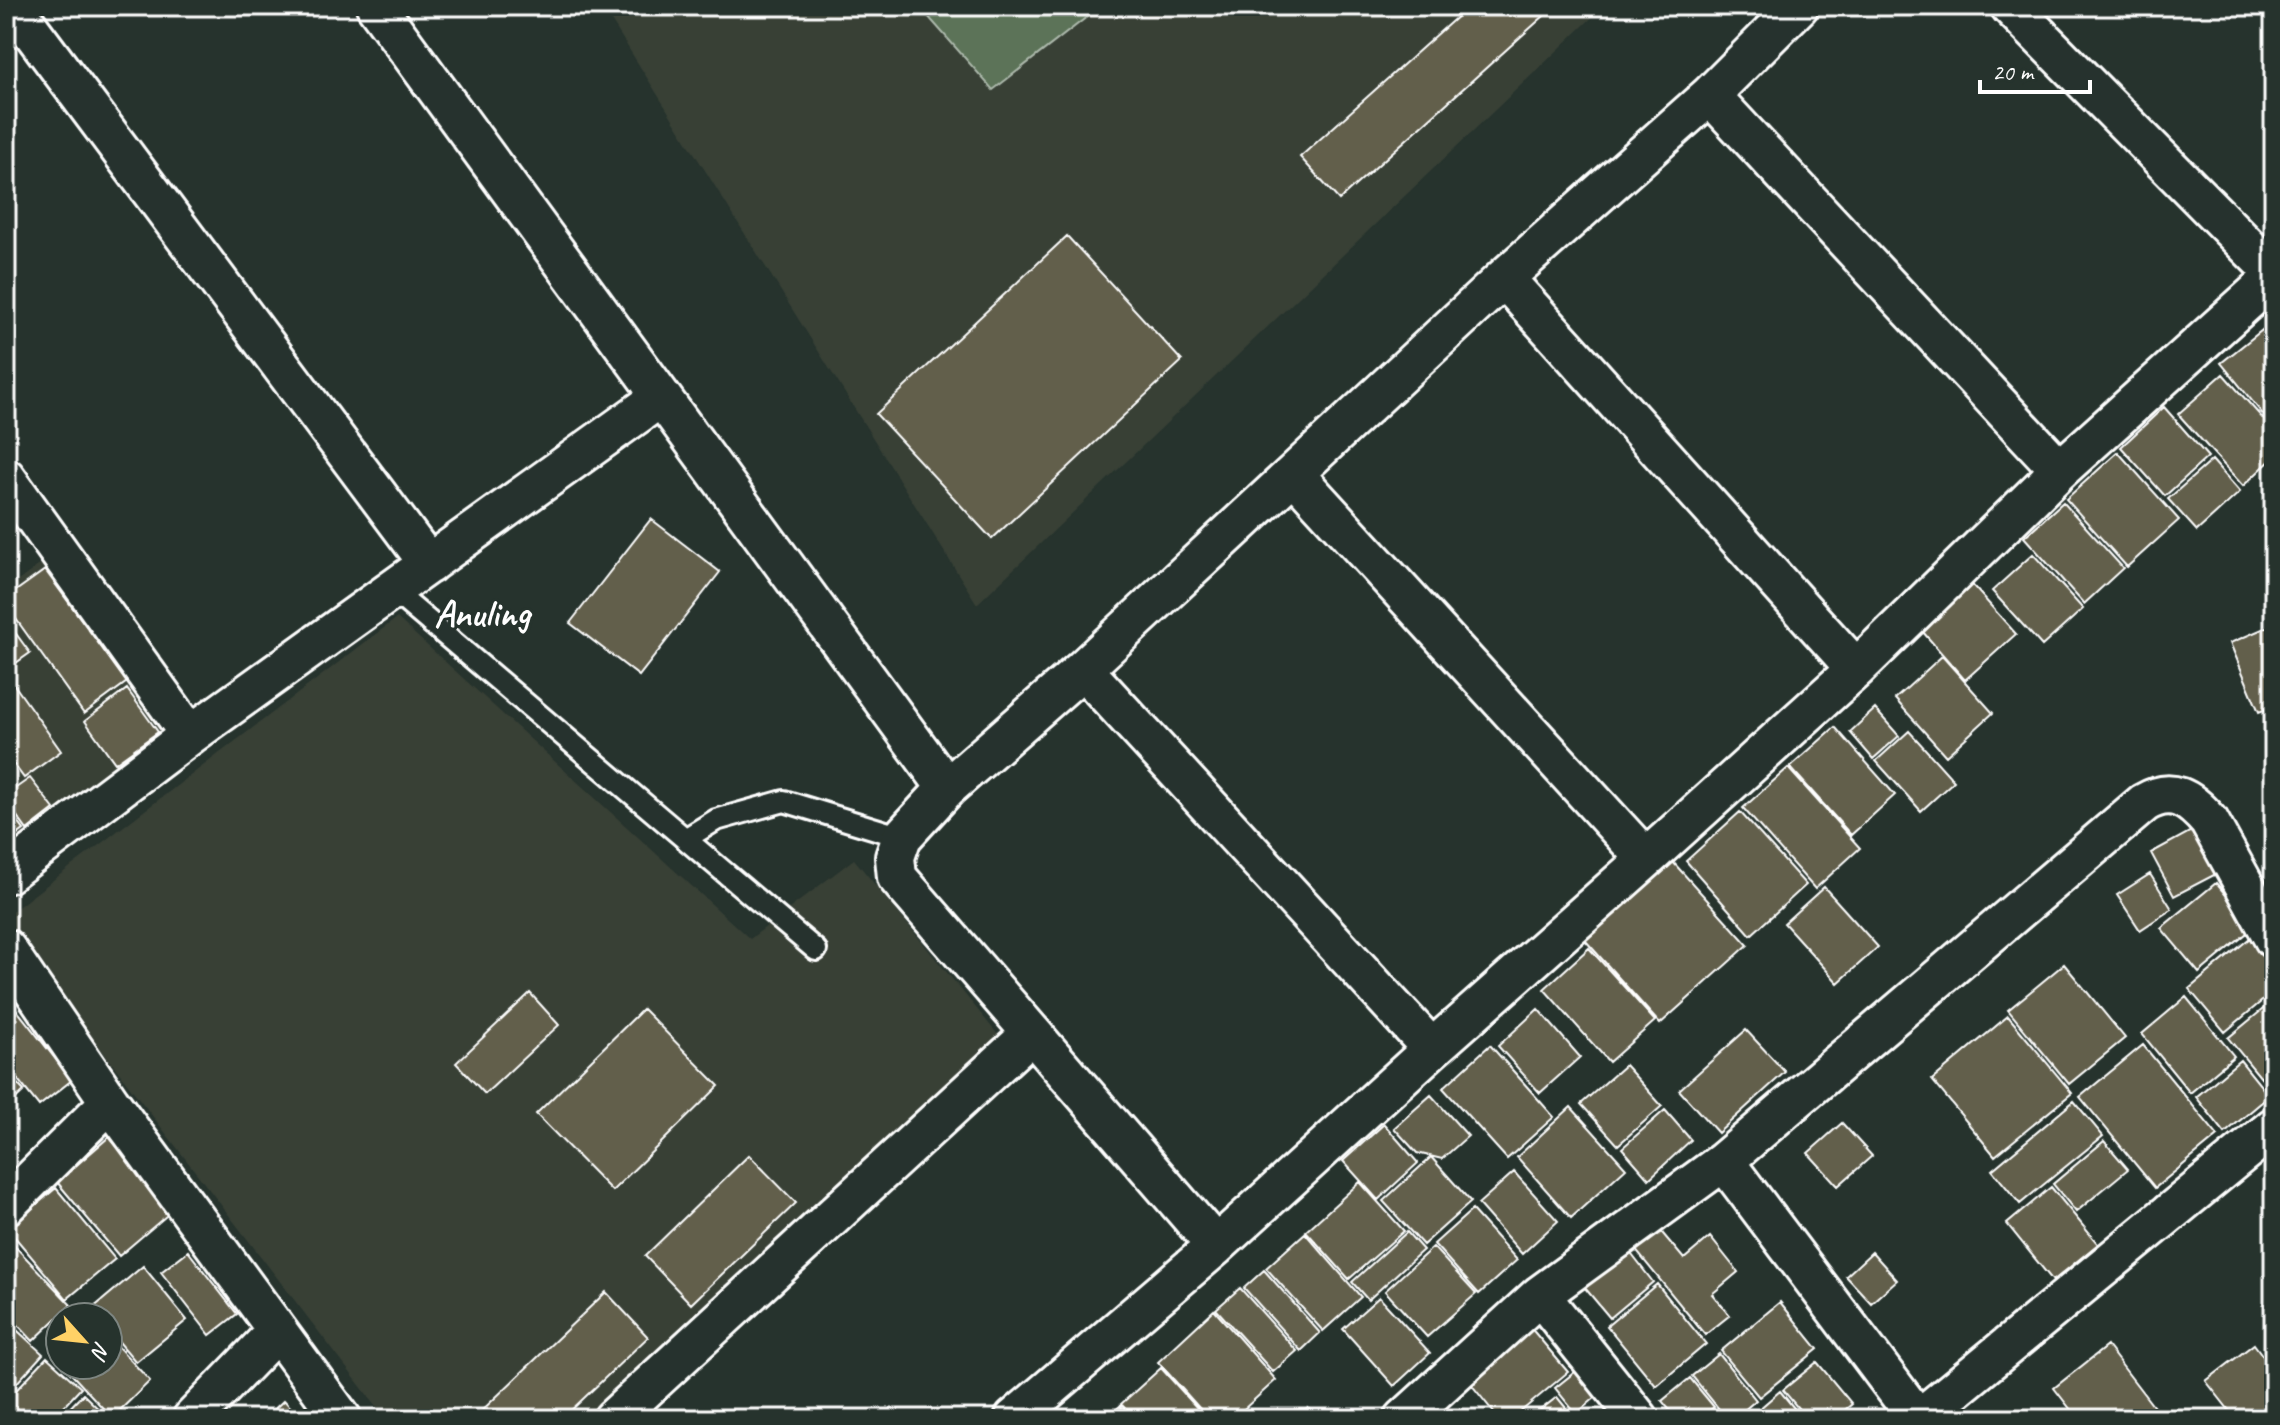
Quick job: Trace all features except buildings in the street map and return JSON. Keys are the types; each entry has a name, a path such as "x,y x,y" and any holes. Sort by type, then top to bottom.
{"street":[{"path":"13,6 429,564"},
{"path":"376,6 947,788"},
{"path":"1216,1246 897,877 895,857 902,837 947,788 1083,669 1504,278 1710,95 1799,6"},
{"path":"1014,1419 1216,1246 1856,669 2060,470 2274,275 2010,6"},
{"path":"1710,95 2060,470"},
{"path":"1504,278 1856,669"},
{"path":"6,874 190,735 661,397"},
{"path":"1294,474 1646,859"},
{"path":"6,478 190,735"},
{"path":"1083,669 1432,1049"},
{"path":"1404,1419 1540,1295 1724,1161 2155,796 2171,794 2184,799 2209,821 2274,939"},
{"path":"6,949 110,1102 342,1419"},
{"path":"613,1419 1032,1033"},
{"path":"6,1205 110,1102"},
{"path":"1724,1161 1918,1419 2274,1127"},
{"path":"1540,1295 1639,1419"},
{"path":"192,1419 277,1331"}],"lane":[{"path":"392,590 816,950"},
{"path":"685,839 716,820 784,801 902,837"}],"shaded area":[{"path":"602,6 1604,6 977,604"},
{"path":"42,563 165,729 6,848 6,590"},
{"path":"397,618 750,939 854,859 999,1036 590,1419 386,1419 6,926 6,916"}],"green space":[{"path":"919,6 1101,6 993,90"}],"district":[{"name":"Anuling","path":"482,613"}]}
